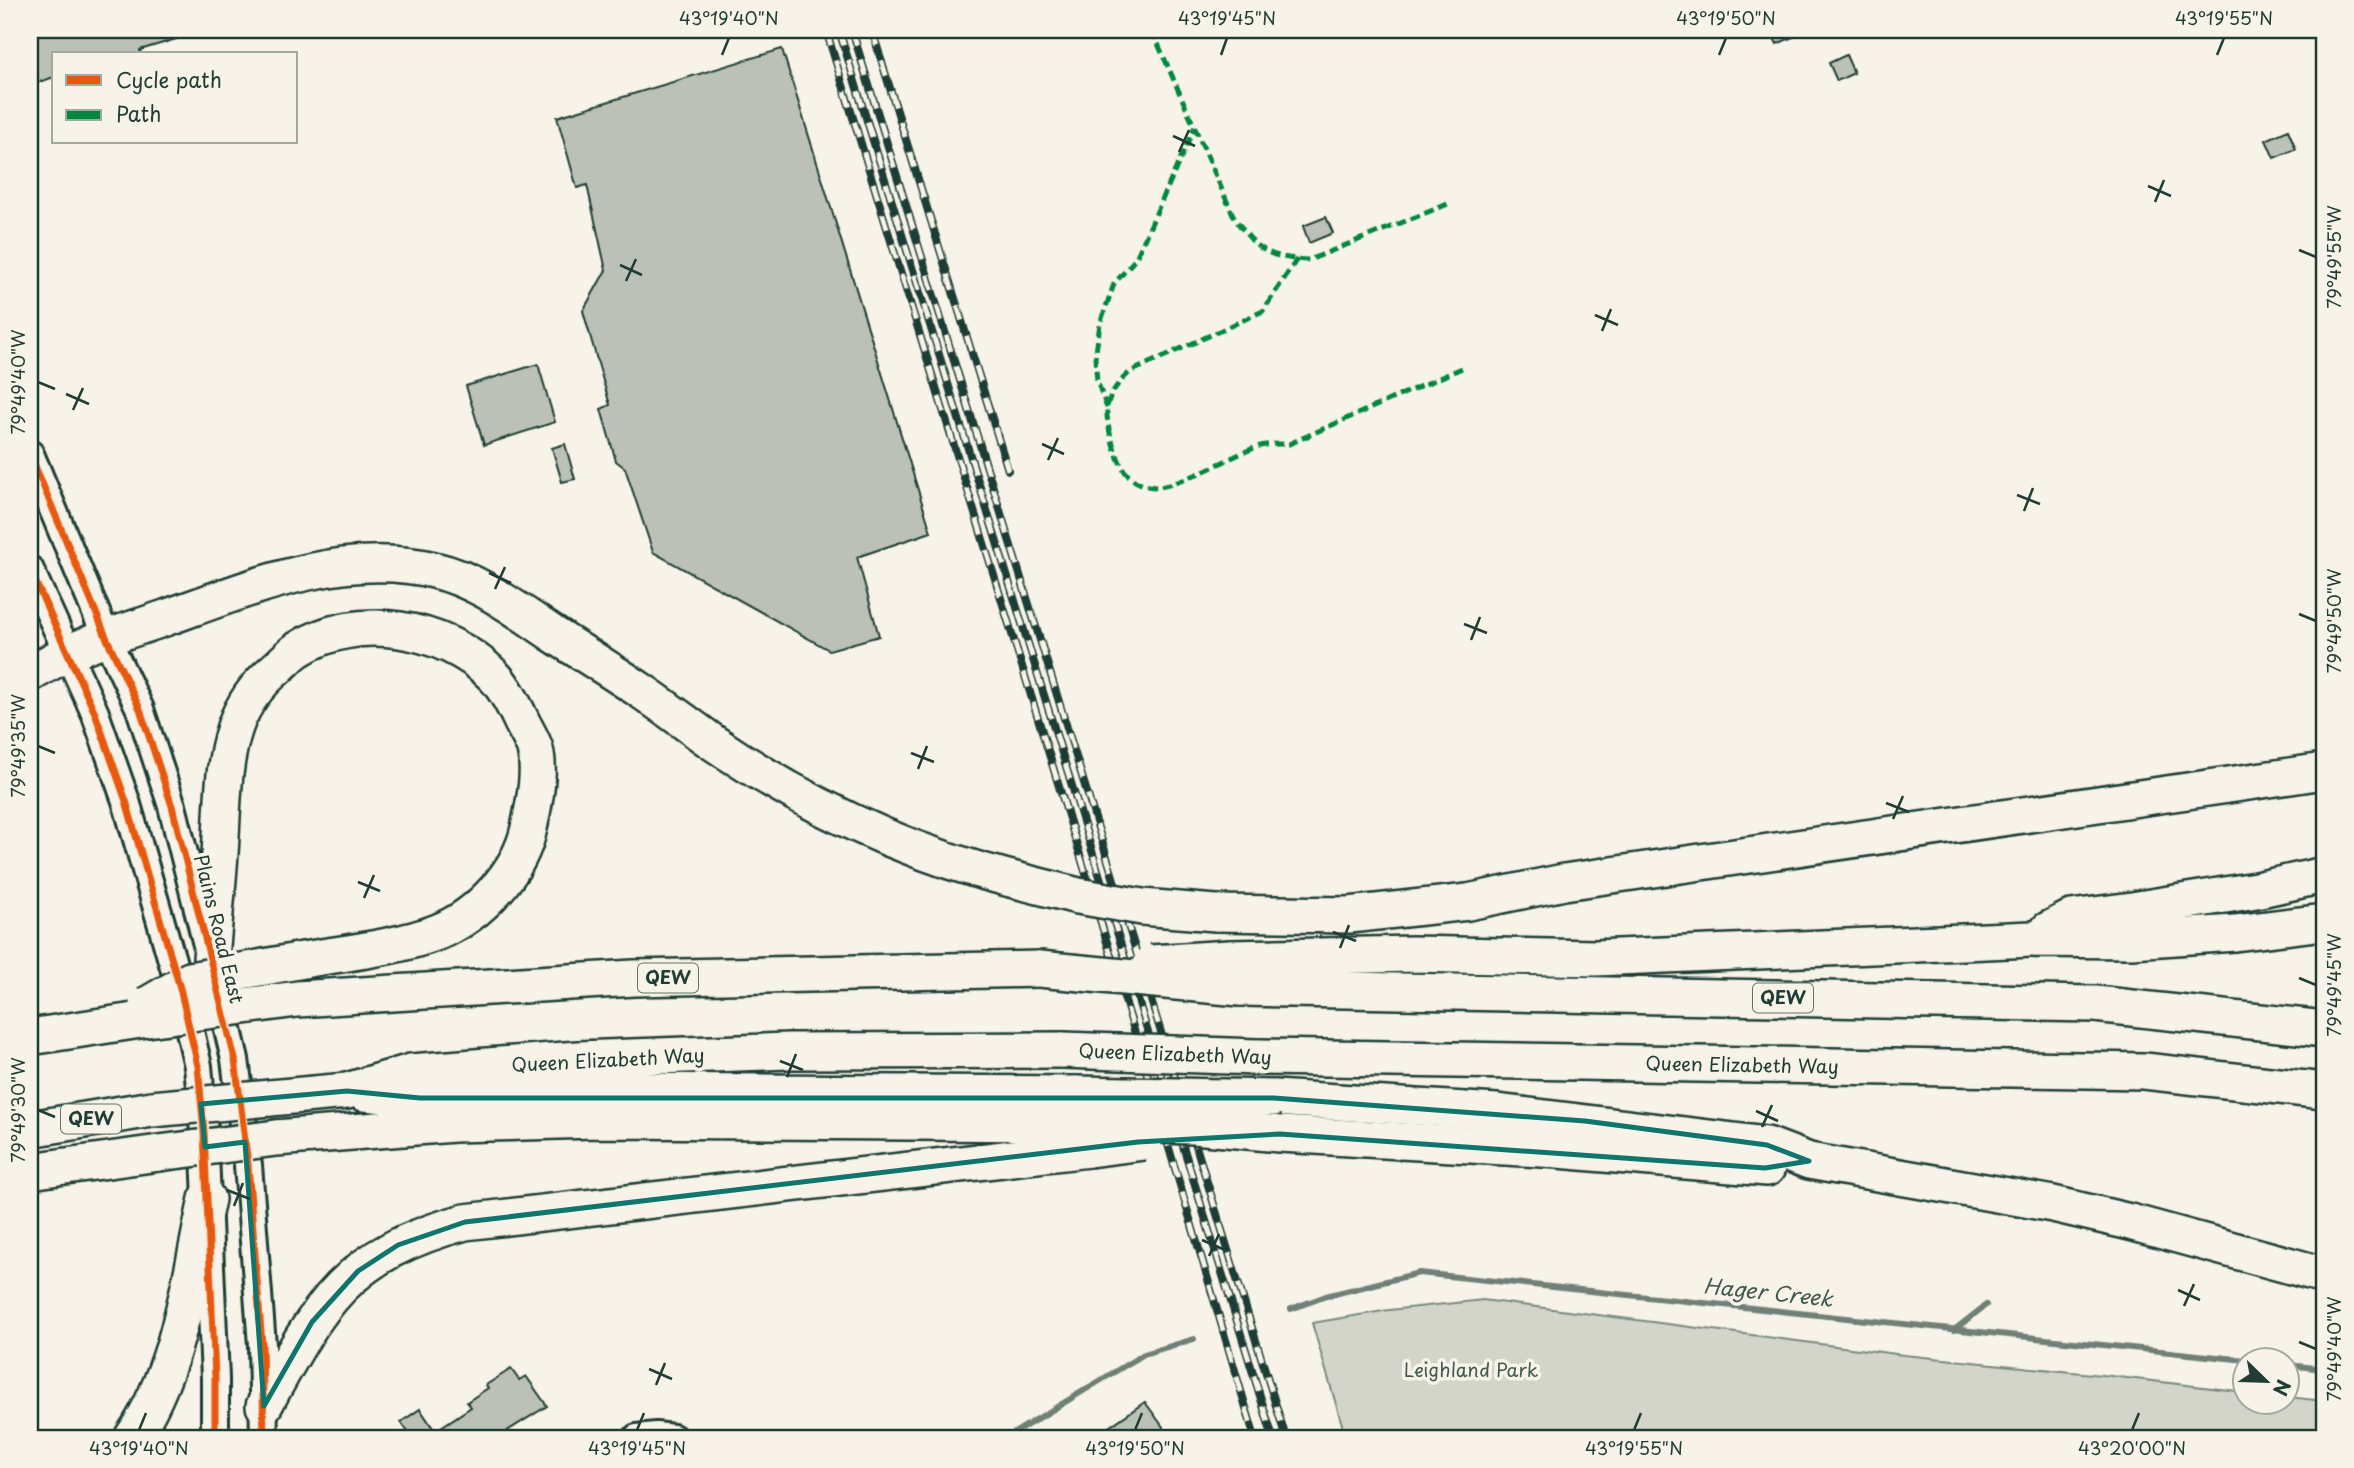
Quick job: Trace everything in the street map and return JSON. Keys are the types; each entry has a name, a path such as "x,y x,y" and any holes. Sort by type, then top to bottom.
{"highway":[{"path":"30,674 69,652 295,575 339,566 387,564 435,570 465,581 506,602 711,741 811,802 887,837 968,868 1078,896 1142,907 1216,914 1349,915 1468,902 1564,883 2324,771"},
{"path":"138,1015 190,980 407,941 440,931 486,899 510,873 526,840 537,793 535,749 514,705 494,676 464,652 438,639 417,632 377,628 338,634 298,650 258,684 235,726 223,783 211,959"},
{"path":"2032,939 2071,918 2187,901 2324,875"},
{"path":"1235,973 1413,954 1595,958 2032,939 2131,940 2235,933 2324,922"},
{"name":"QEW","path":"30,1037 138,1015 297,999 634,978 1040,970 1235,973 2095,1004 2324,1029"},
{"name":"Queen Elizabeth Way","path":"30,1129 152,1109 347,1091 411,1072 578,1059 789,1051 1063,1050 1257,1057 2144,1071 2324,1091"},
{"path":"347,1091 420,1098 590,1091 1083,1122 1138,1142 1280,1134 1558,1150 1765,1168 1809,1161"},
{"path":"264,1422 298,1344 335,1293 380,1255 427,1232 465,1222 1083,1122 1275,1098 1497,1112 1767,1145 1809,1161 2053,1204 2130,1222 2324,1275"},
{"path":"30,1171 276,1138 454,1124 594,1120 1083,1122"},
{"path":"132,1438 159,1392 170,1363 207,1199"}],"main road":[{"name":"Plains Road East","path":"30,454 107,639 140,709 172,806 211,959 234,1059 246,1152 262,1345 264,1422"},
{"path":"30,570 95,713 126,801 180,988 198,1066 207,1199 215,1438"},
{"path":"637,1438 673,1438"}],"highlighted area":[{"path":"347,1091 420,1098 1274,1098 1585,1121 1767,1145 1809,1161 1765,1168 1280,1134 1138,1142 465,1222 398,1245 358,1271 312,1322 264,1406 245,1142 205,1147 201,1104"}],"green space":[{"name":"Leighland Park","path":"1483,1300 1904,1355 2232,1390 2232,1416 2302,1416 2302,1399 2324,1401 2324,1438 1346,1438 1312,1323 1389,1310"}],"building":[{"path":"30,30 184,30 186,36 140,52 52,52 52,78 37,83 30,59"},
{"path":"1770,30 1800,30 1802,33 1777,44"},
{"path":"782,49 931,532 857,557 879,636 829,650 653,552 625,468 616,461 601,409 610,405 583,311 606,270 587,185 577,188 557,117"},
{"path":"1846,55 1854,73 1837,81 1829,63"},
{"path":"2288,130 2296,149 2274,158 2266,140"},
{"path":"1326,217 1333,233 1309,243 1303,226"},
{"path":"538,364 555,422 484,445 466,386"},
{"path":"565,444 575,479 562,482 552,448"},
{"path":"511,1369 519,1380 526,1376 547,1406 496,1438 412,1438 401,1422 420,1409 435,1431 471,1407 467,1402 488,1388 486,1385"},
{"path":"1145,1402 1171,1438 1093,1438"}],"waterway":[{"name":"Hager Creek","path":"1291,1309 1326,1296 1419,1273 2232,1359"},
{"path":"1954,1330 1986,1305"},
{"name":"Hager Creek","path":"1006,1438 1144,1354 1194,1339"},
{"name":"Hager Creek","path":"2302,1367 2324,1369"}],"railway":[{"path":"826,30 1134,1030 1255,1438"},
{"path":"839,30 1273,1438"},
{"path":"852,30 1286,1438"},
{"path":"872,30 1008,470"}],"marked path":[{"path":"1152,30 1233,215 1248,237 1264,250 1283,257 1309,260 1448,204"},
{"path":"1107,408 1097,381 1095,358 1100,324 1114,284 1136,258 1195,126"},
{"path":"1297,259 1263,311 1130,372 1116,388 1107,407 1108,422 1119,461 1133,479 1152,487 1178,482 1257,447 1289,444 1462,368"}],"cycle path":[{"path":"30,454 107,639 140,709 172,806 235,1059 248,1165 262,1345 264,1438"},
{"path":"30,570 95,713 126,801 180,988 198,1066 204,1132 215,1378 215,1438"}]}
